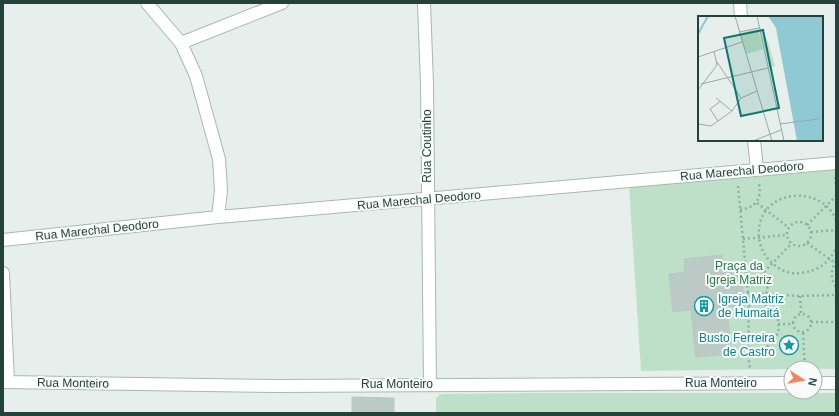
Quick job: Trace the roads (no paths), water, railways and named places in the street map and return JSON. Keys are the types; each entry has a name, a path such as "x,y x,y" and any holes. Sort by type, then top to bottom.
{"street":[{"path":"147,3 181,43 196,76 219,159 221,190 218,217"},
{"path":"181,43 282,3"},
{"name":"Rua Coutinho","path":"424,3 427,84 430,385"},
{"path":"740,3 741,16"},
{"path":"754,141 757,169"},
{"name":"Rua Marechal Deodoro","path":"3,240 218,217 836,163"},
{"path":"3,273 5,382"},
{"name":"Rua Monteiro","path":"5,382 278,386 783,383"},
{"path":"823,383 836,383"}],"place":[{"name":"Igreja Matriz de Humaitá","path":"704,306"},
{"name":"Busto Ferreira de Castro","path":"789,345"}],"park label":[{"name":"Praça da Igreja Matriz","path":"739,273"}]}
